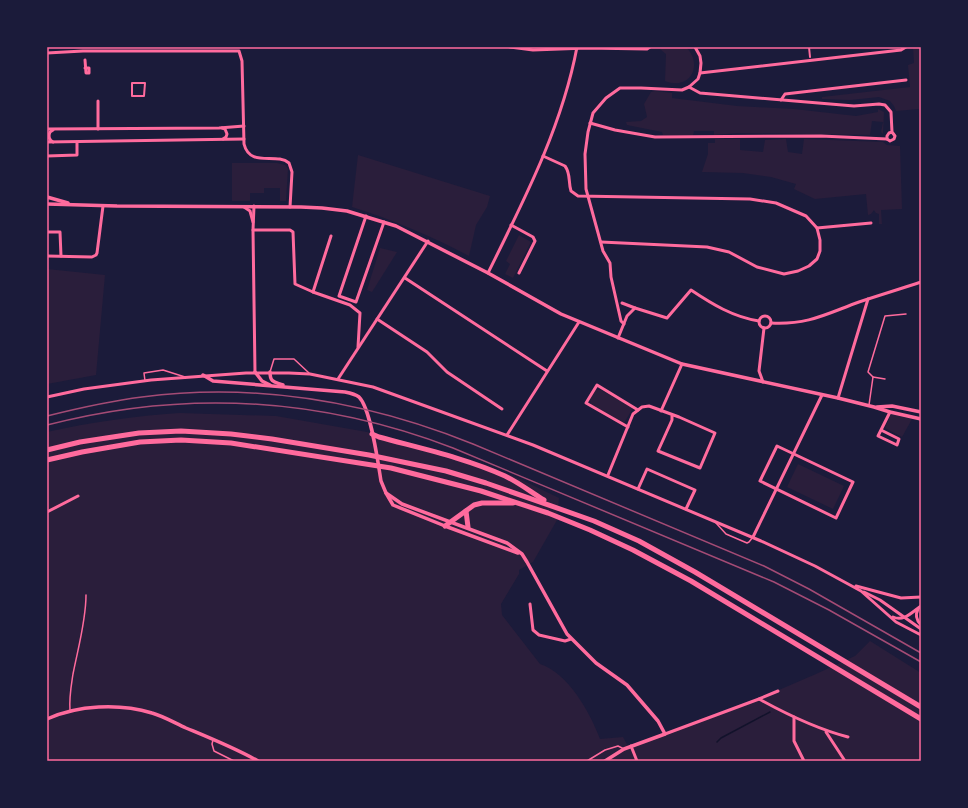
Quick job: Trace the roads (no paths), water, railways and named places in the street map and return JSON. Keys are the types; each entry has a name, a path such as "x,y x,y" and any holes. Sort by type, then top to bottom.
{"highway":[{"path":"47,450 80,442 132,434 181,431 252,436 369,455 446,471 552,505 594,521 646,545 695,572 921,707"},
{"path":"372,434 448,456 506,476 552,505"},
{"path":"47,460 82,452 140,442 181,440 231,442 391,468 481,490 590,530 652,560 691,581 921,719"},
{"path":"445,526 474,505 482,503 518,503"},
{"path":"466,511 468,527"}],"street":[{"path":"510,47 533,50 650,47"},
{"path":"624,324 621,321 611,277 610,263 603,251 587,196 585,154 590,123 593,113 606,98 620,88 682,90 689,87 698,79 700,73 700,56 695,47"},
{"path":"809,47 810,57"},
{"path":"488,273 530,188 543,156 561,107 577,48"},
{"path":"700,73 901,50 906,48"},
{"path":"47,53 82,51 239,51 242,61 245,148 255,157 282,159 289,162 292,172 290,207"},
{"path":"85,60 86,68"},
{"path":"781,100 785,94 906,80"},
{"path":"132,83 144,83 144,96 132,96 132,83"},
{"path":"590,123 615,130 655,137 821,136 887,139 892,141 895,138 895,134 892,132 891,112 885,105 854,106 700,93 689,87"},
{"path":"98,101 98,129"},
{"path":"47,129 219,128 244,126"},
{"path":"219,128 225,129 227,134 225,138 219,140"},
{"path":"54,129 50,132 49,136 50,140 55,142"},
{"path":"887,139 887,134 892,132"},
{"path":"47,142 244,140"},
{"path":"47,156 77,155 77,142"},
{"path":"543,156 566,166 569,174 569,186 571,191 578,196 750,199 776,203 806,216 817,228 820,240 820,251 817,259 809,266 798,271 784,274 769,271 729,252 707,247 601,242"},
{"path":"47,197 73,204"},
{"path":"47,204 103,206 254,206 322,208 347,211 396,226 428,241 561,314 682,364 869,405 890,412 921,419"},
{"path":"47,256 96,256 103,206"},
{"path":"243,206 250,211 253,224"},
{"path":"254,206 255,372 262,381 273,386"},
{"path":"366,216 339,296 356,302 384,222"},
{"path":"817,228 871,223"},
{"path":"511,226 533,237 535,241 519,274"},
{"path":"253,230 290,230 293,232 295,284 350,305 360,313 358,347"},
{"path":"47,232 60,232 61,256"},
{"path":"313,292 331,236"},
{"path":"338,380 428,241"},
{"path":"404,278 547,371"},
{"path":"763,382 759,372 764,328 770,323 789,323 814,319 868,299 921,282"},
{"path":"622,303 667,318 691,290 731,314 759,321"},
{"path":"838,398 868,299"},
{"path":"618,338 627,316 635,308"},
{"path":"759,321 761,317 766,316 770,319 770,323"},
{"path":"377,319 427,352 447,372 502,409"},
{"path":"759,321 760,326 764,328"},
{"path":"507,435 579,322"},
{"path":"661,411 682,364"},
{"path":"47,397 84,389 185,376 255,372 310,374 373,387 507,435 608,475 753,537 880,600 921,629"},
{"path":"270,372 270,379 272,381 288,387"},
{"path":"203,375 213,381 354,394 360,399 366,410 381,482 393,505 522,554"},
{"path":"628,427 586,403 597,385 638,410"},
{"path":"753,537 822,395"},
{"path":"608,475 633,414 642,407 649,406 679,417 715,433 700,468 658,451 672,420 672,415"},
{"path":"874,407 892,406 921,412"},
{"path":"881,430 900,439 897,445 878,436 881,430 890,412"},
{"path":"777,446 853,482 836,518 777,490 760,482 777,446"},
{"path":"638,489 646,469 695,490 686,509"},
{"path":"386,492 402,504 468,527 507,543 522,554 568,634 596,663 627,685 658,721 665,734"},
{"path":"47,512 78,496"},
{"path":"850,584 901,598 921,597"},
{"path":"861,591 900,624 921,635"},
{"path":"530,604 531,620 534,630 539,636 565,640 572,639"},
{"path":"890,616 898,619 904,618 920,607"},
{"path":"920,607 916,616 917,621 921,625"},
{"path":"605,761 631,746 778,691"},
{"path":"759,699 826,732 848,737"},
{"path":"47,719 70,711 129,708 152,713 258,761"},
{"path":"794,717 794,741 804,761"},
{"path":"826,732 845,761"},
{"path":"631,746 637,761"}],"lane":[{"path":"885,379 873,377 868,372 885,316 906,314"},
{"path":"270,372 274,359 294,359 310,374"},
{"path":"145,381 144,373 163,370 185,376"},
{"path":"869,405 873,377"},
{"path":"715,522 726,534 747,543 753,537"},
{"path":"70,711 70,686 84,621 86,594"},
{"path":"213,740 212,744 214,751 234,761"},
{"path":"587,761 605,750 618,746 624,749"}],"waterway":[{"path":"717,742 721,738 770,712"}],"railway":[{"path":"47,416 94,405 142,397 185,393 227,392 269,394 310,399 352,406 392,416 473,444 764,566 809,589 921,653"},
{"path":"47,425 99,414 150,406 201,403 252,404 302,409 353,418 403,431 453,448 774,582 829,610 921,662"}]}
